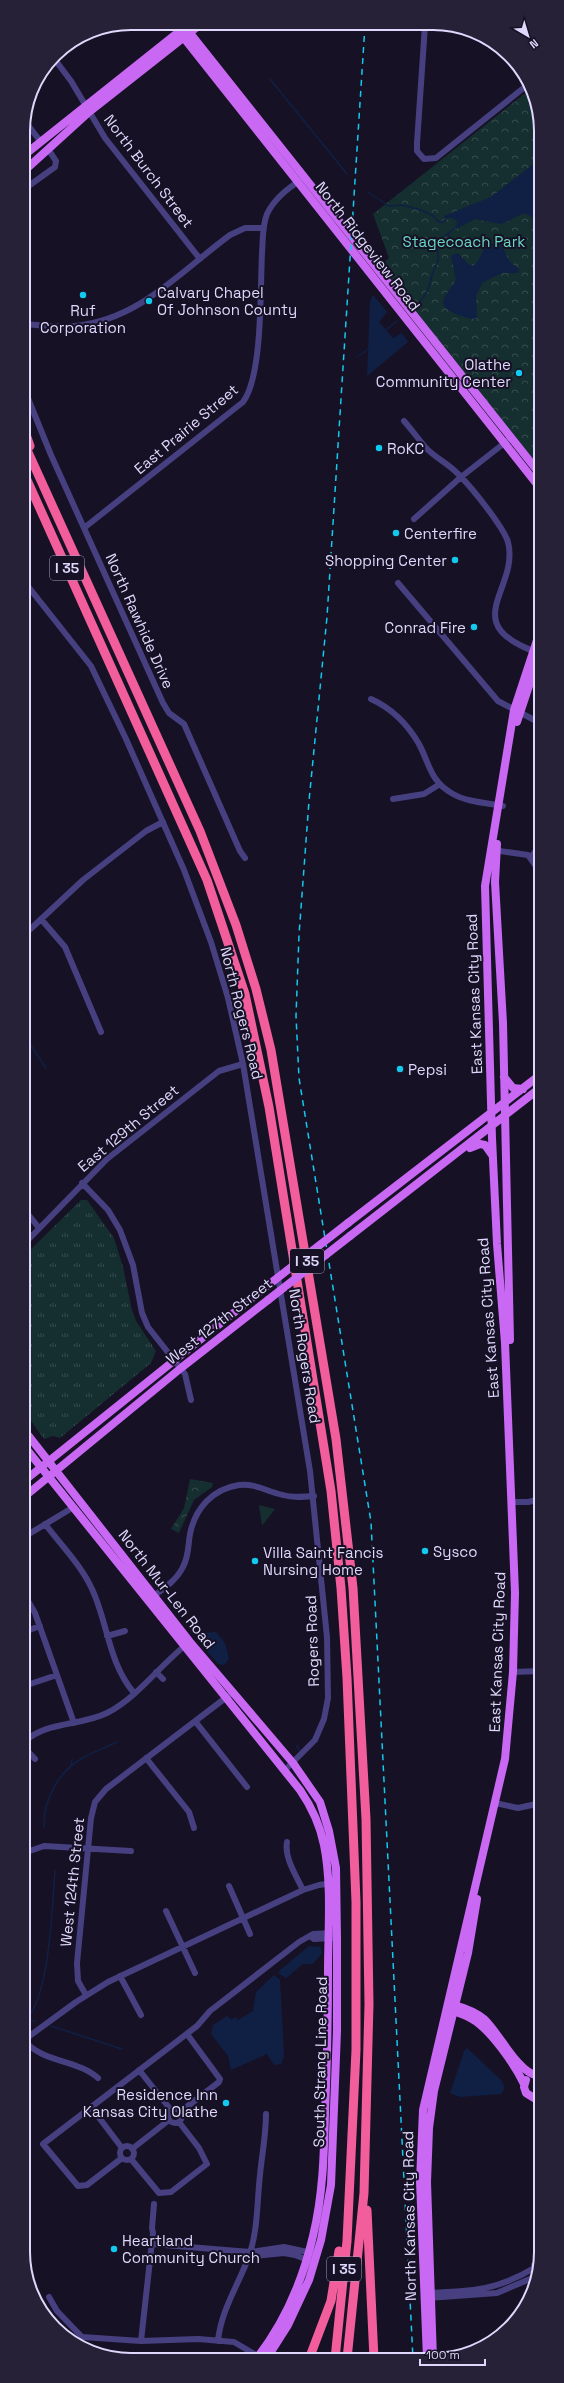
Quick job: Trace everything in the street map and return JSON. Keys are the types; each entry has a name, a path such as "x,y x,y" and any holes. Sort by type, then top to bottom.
{"highway":[{"path":"30,447 42,482"},
{"name":"I 35","path":"30,456 211,857 248,963 277,1080 336,1439 353,1588 369,1907 369,2031 364,2193 348,2353"},
{"name":"I 35","path":"30,485 209,885 238,972 264,1077 324,1442 341,1588 357,1925 356,2050 351,2178 336,2353"},
{"path":"310,2353 326,2315 334,2287 346,2186 351,2178"},
{"path":"364,2193 367,2200 374,2353"}],"main road":[{"path":"30,165 87,109 185,30"},
{"name":"North Ridgeview Road","path":"185,30 301,179 534,467"},
{"path":"30,150 63,124 87,109"},
{"path":"48,149 48,143 63,124"},
{"path":"30,161 37,153 40,142"},
{"name":"North Ridgeview Road","path":"301,179 364,267 408,318 534,480"},
{"name":"East Kansas City Road","path":"514,1503 506,1343 497,1244 485,886 494,850 517,711 534,663"},
{"name":"East Kansas City Road","path":"450,2007 497,1804 508,1743 515,1672 514,1503 505,1103 494,850"},
{"path":"504,1077 514,1088 523,1088"},
{"name":"West 127th Street","path":"30,1476 173,1359 348,1223 492,1114 534,1080"},
{"name":"West 127th Street","path":"30,1492 181,1368 455,1156 534,1093"},
{"path":"455,1156 480,1144 486,1145 493,1156"},
{"name":"North Mur-Len Road","path":"30,1438 151,1598 229,1695 285,1770"},
{"name":"North Mur-Len Road","path":"30,1454 72,1508 151,1598"},
{"name":"North Mur-Len Road","path":"229,1695 293,1763"},
{"name":"South Strang Line Road","path":"270,2353 294,2314 312,2257 320,2203 324,2149 332,1935 333,1849 326,1819 316,1795 293,1763"},
{"name":"South Strang Line Road","path":"285,1770 306,1800 316,1821 324,1844 332,1883"},
{"path":"450,2007 484,2018 524,2069 534,2074"},
{"path":"450,2007 471,2018 485,2029 519,2073 524,2084 526,2094 534,2097"},
{"name":"North Kansas City Road","path":"427,2353 426,2159 428,2128 450,2007"},
{"path":"524,2084 530,2076 534,2076"},
{"name":"South Strang Line Road","path":"262,2353 312,2257"},
{"name":"North Kansas City Road","path":"427,2296 432,2353"}],"street":[{"path":"425,30 416,143 417,151 424,159 436,158 524,87"},
{"name":"North Burch Street","path":"57,63 71,81 105,138 200,259"},
{"path":"30,128 40,142"},
{"path":"30,185 55,167 56,161 48,149"},
{"name":"East Prairie Street","path":"84,528 243,402 250,393 254,377 257,349 264,228 268,212 277,199 301,179"},
{"path":"30,324 75,326 107,320 141,305 236,232 245,228 264,228"},
{"name":"North Rawhide Drive","path":"30,403 51,455 163,703 169,713 184,724 240,851 245,858"},
{"path":"404,421 428,449 461,477 499,525 508,542 508,566 494,605 497,623 510,639 534,650"},
{"path":"414,519 434,503 461,477 511,438"},
{"path":"398,583 498,701 534,720"},
{"name":"North Rogers Road","path":"30,589 97,677 184,870 211,942 228,998 243,1064 295,1369 314,1496"},
{"path":"371,699 386,707 400,720 419,745 429,769 440,784 459,797 501,806"},
{"path":"393,799 418,796 429,792 440,784"},
{"path":"30,930 83,880 146,831 163,822"},
{"path":"494,850 530,857 534,863"},
{"path":"530,857 534,853"},
{"path":"41,919 65,947 101,1032"},
{"name":"East 129th Street","path":"30,1238 107,1159 219,1071 243,1064"},
{"path":"82,1183 108,1210 120,1230 132,1264 142,1313 148,1327 188,1379 191,1400"},
{"path":"30,1217 39,1228"},
{"path":"151,1598 175,1579 183,1567 189,1551 192,1524 199,1510 209,1499 221,1490 239,1485 256,1486 291,1497 314,1496"},
{"name":"Rogers Road","path":"285,1770 315,1740 322,1726 327,1705 327,1637 314,1496"},
{"path":"514,1503 534,1500"},
{"path":"30,1533 72,1508"},
{"path":"45,1524 85,1576 94,1595 117,1669 134,1692"},
{"path":"30,1606 40,1626 74,1723"},
{"path":"30,1630 40,1626"},
{"path":"107,1636 125,1631"},
{"path":"30,1738 39,1732 106,1713 134,1692 187,1644"},
{"path":"515,1672 534,1671"},
{"path":"156,1672 163,1679"},
{"path":"30,1684 57,1675"},
{"name":"West 124th Street","path":"86,1995 78,1981 77,1963 92,1812 98,1797 146,1758 229,1695"},
{"path":"195,1721 247,1787"},
{"path":"30,1754 35,1759"},
{"path":"146,1758 189,1812 194,1828"},
{"path":"497,1804 518,1808 534,1805"},
{"path":"287,1842 286,1848 289,1859 303,1890"},
{"path":"30,1851 44,1846 131,1851"},
{"path":"30,2036 86,1995 120,1976 303,1890 332,1883"},
{"path":"229,1886 250,1934"},
{"path":"166,1911 195,1973"},
{"path":"122,2158 87,2185 78,2186 43,2144 187,2034 210,2011 299,1942 310,1936 332,1935"},
{"path":"120,1976 141,2015"},
{"path":"180,2112 219,2082 220,2079 187,2034"},
{"path":"30,2045 38,2052 83,2068 98,2078"},
{"path":"139,2070 171,2110"},
{"path":"91,2107 122,2148"},
{"path":"171,2110 177,2109 180,2112 182,2116 179,2122"},
{"path":"169,2120 168,2115 171,2110"},
{"path":"218,2341 222,2316 250,2252 256,2226 260,2174 266,2135 266,2114"},
{"path":"169,2120 179,2122"},
{"path":"132,2149 169,2120"},
{"path":"131,2159 159,2193 171,2192 207,2164 199,2148 179,2122"},
{"path":"122,2148 126,2146 132,2149 134,2154 131,2159"},
{"path":"122,2148 120,2154 122,2158"},
{"path":"122,2158 126,2160 131,2159"},
{"path":"140,2341 152,2244 154,2204"},
{"path":"152,2244 250,2252 284,2247 312,2257"},
{"path":"427,2296 495,2286 517,2278 532,2269"},
{"path":"427,2296 497,2293 531,2278"},
{"path":"49,2297 57,2311 82,2337 140,2341 198,2339 234,2342 251,2353"}],"green space":[{"name":"Stagecoach Park","path":"527,92 532,111 534,131 534,463 379,267 389,258 373,214"},
{"path":"81,1200 87,1200 114,1238 123,1267 132,1310 136,1321 156,1351 151,1363 60,1438 53,1436 44,1439 30,1419 30,1250"},
{"path":"190,1479 213,1483 212,1487 194,1500 179,1533 171,1529 184,1508"},
{"path":"259,1505 275,1509 262,1526"}],"water":[{"path":"534,164 534,220 531,216 524,213 501,224 475,219 456,229 457,221 452,218 444,218 444,216 491,197"},
{"path":"494,243 502,245 509,261 519,269 518,273 502,273 482,283 476,296 477,318 468,318 445,308 443,304 444,300 456,279 451,256 458,253 467,263 472,266 476,264 486,247 489,244"},
{"path":"372,296 374,296 387,312 379,322 393,338 402,333 408,342 367,376 370,302"},
{"path":"216,1632 225,1643 229,1659 224,1665 218,1664 200,1643 205,1633"},
{"path":"320,1945 322,1953 313,1964 303,1964 286,1978 279,1974 279,1971 309,1946 319,1947"},
{"path":"274,1975 280,1980 284,2056 281,2064 274,2065 267,2054 231,2070 228,2056 211,2034 213,2025 227,2016 231,2020 236,2017 238,2020 253,2011 256,1992"},
{"path":"467,2048 501,2080 505,2088 501,2094 460,2097 450,2093 464,2051"}],"waterway":[{"path":"270,79 347,174"},
{"path":"368,192 389,206 402,205 421,210 432,215 439,222 443,222 447,218"},
{"path":"419,303 427,292 437,264 438,252 436,246 440,240 456,227"},
{"path":"449,235 450,242"},
{"path":"386,330 397,321"},
{"path":"357,357 367,350"},
{"path":"30,1044 46,1068"},
{"path":"44,1827 44,1817 49,1797 65,1771 85,1757 117,1742"},
{"path":"298,1745 297,1747 300,1750"},
{"path":"71,1766 72,1760"},
{"path":"30,2015 39,1994 48,1952 55,1871"},
{"path":"30,2020 35,2021"},
{"path":"51,2026 122,2049"}],"railway":[{"path":"365,30 327,617 309,801 299,935 296,1016 299,1078 371,1522 413,2353"}],"place":[{"name":"Ruf Corporation","path":"83,295"},
{"name":"Calvary Chapel Of Johnson County","path":"149,301"},
{"name":"Olathe Community Center","path":"519,373"},
{"name":"RoKC","path":"379,448"},
{"name":"Centerfire","path":"396,533"},
{"name":"Shopping Center","path":"455,560"},
{"name":"Conrad Fire","path":"474,627"},
{"name":"Pepsi","path":"400,1069"},
{"name":"Sysco","path":"425,1551"},
{"name":"Villa Saint Fancis Nursing Home","path":"255,1561"},
{"name":"Residence Inn Kansas City Olathe","path":"226,2103"},
{"name":"Heartland Community Church","path":"114,2249"}]}
